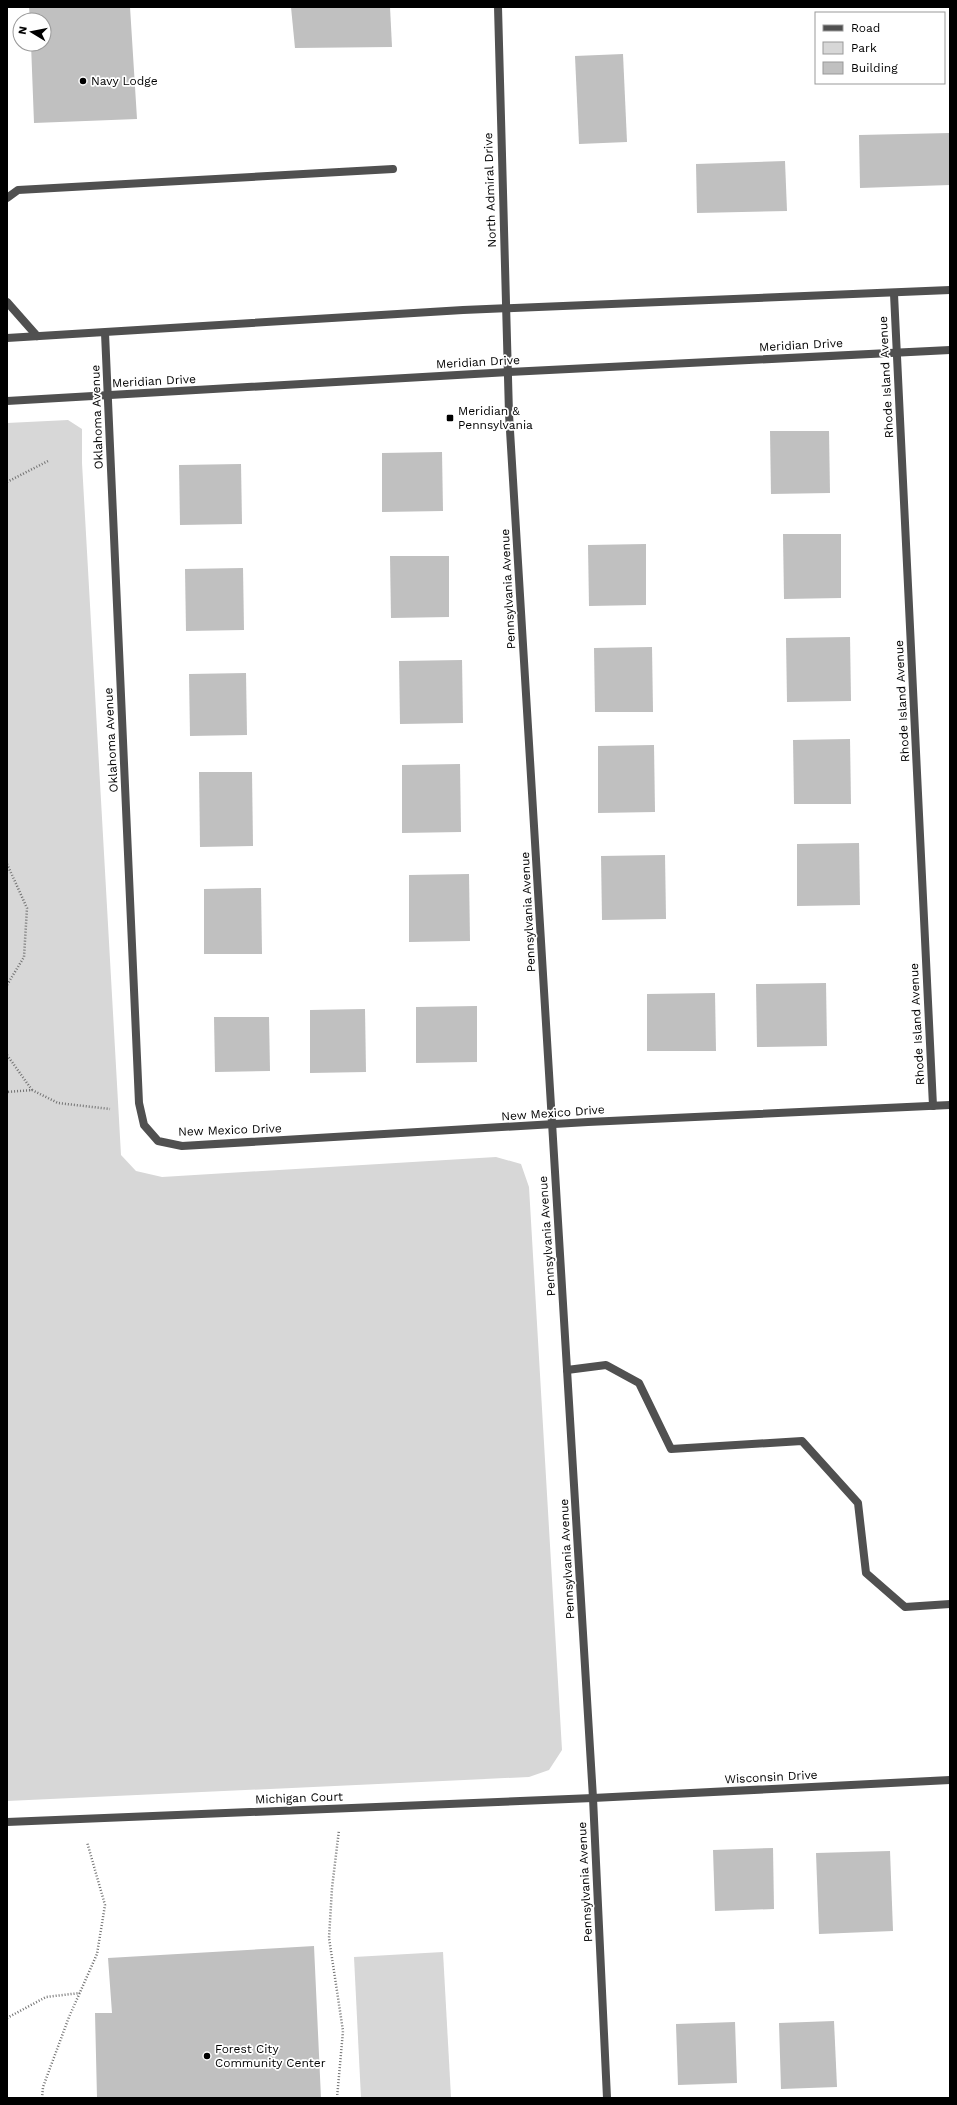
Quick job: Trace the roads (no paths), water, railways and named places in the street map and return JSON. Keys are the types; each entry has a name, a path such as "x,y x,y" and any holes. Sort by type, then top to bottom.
{"street":[{"name":"North Admiral Drive","path":"498,7 509,372"},
{"path":"7,198 18,190 393,170"},
{"path":"7,338 506,309 894,294 950,290"},
{"name":"Rhode Island Avenue","path":"894,294 933,1106"},
{"path":"7,302 37,336"},
{"name":"Oklahoma Avenue","path":"105,333 139,1103 144,1125 158,1141"},
{"name":"Meridian Drive","path":"7,401 509,372 950,350"},
{"name":"Pennsylvania Avenue","path":"509,372 509,414 593,1798 607,2098"},
{"name":"New Mexico Drive","path":"158,1141 182,1146 552,1124 950,1105"},
{"path":"567,1370 606,1365 640,1383 671,1449 802,1441 858,1503 866,1573 905,1606 950,1604"},
{"name":"Wisconsin Drive","path":"593,1798 950,1780"},
{"name":"Michigan Court","path":"7,1822 593,1798"}],"place":[{"name":"Navy Lodge","path":"83,81"},
{"name":"Meridian & Pennsylvania","path":"450,418"},
{"name":"Forest City Community Center","path":"207,2056"}]}
